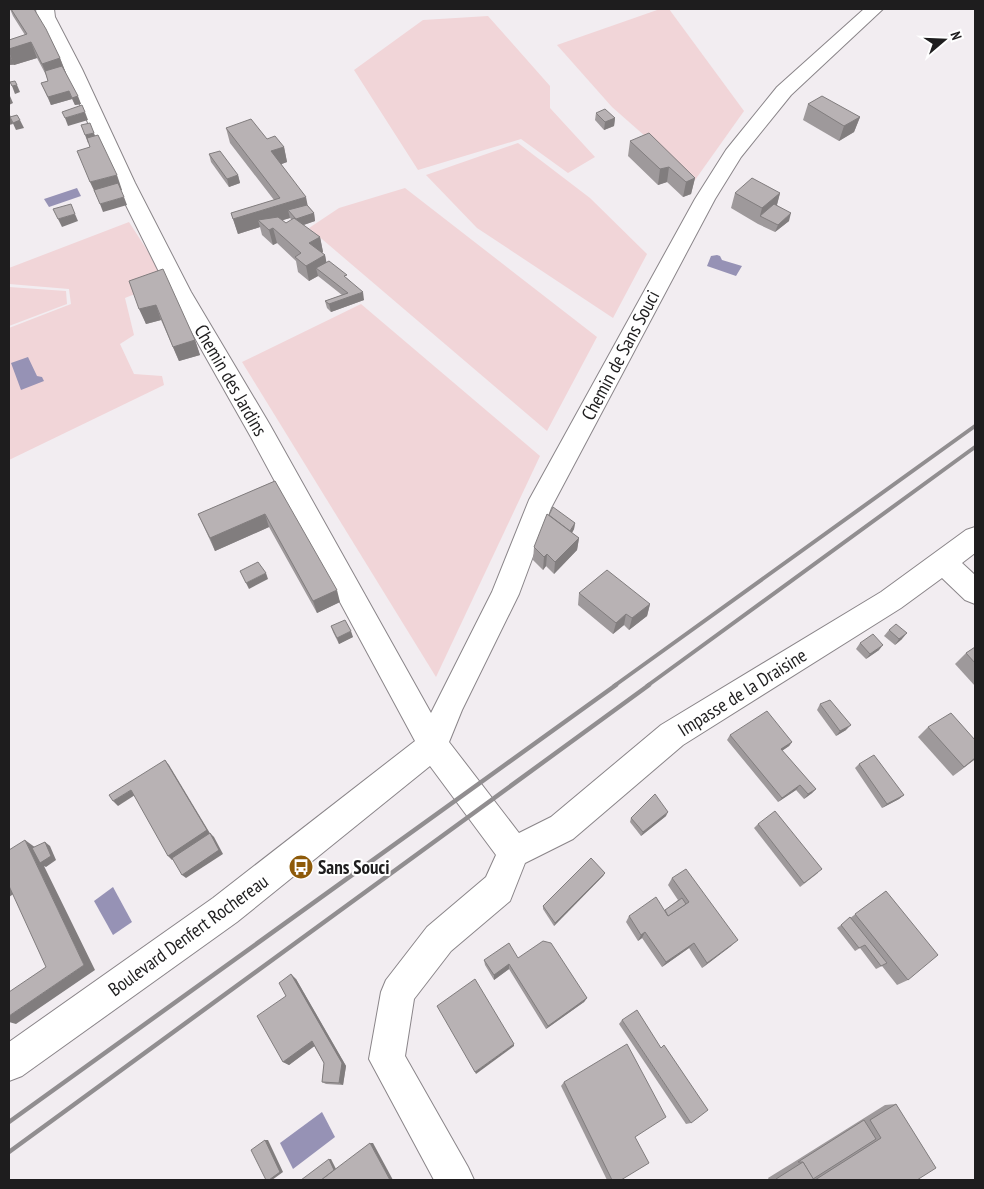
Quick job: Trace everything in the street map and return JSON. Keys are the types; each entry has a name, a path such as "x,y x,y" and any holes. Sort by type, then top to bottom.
{"street":[{"name":"Chemin des Jardins","path":"45,9 46,17 73,69 125,183 180,292 261,432 433,745 514,852"},
{"name":"Chemin de Sans Souci","path":"433,745 449,706 505,594 538,507 705,199 733,154 784,91 874,9"},
{"name":"Impasse de la Draisine","path":"514,852 562,828 672,735 891,600 975,538"},
{"path":"943,562 975,592"},
{"name":"Boulevard Denfert Rochereau","path":"9,1063 225,910 433,745"},
{"path":"455,1180 387,1059 398,992 439,939 498,888 514,852"}],"shaded area":[{"path":"660,9 669,9 744,111 695,180 612,107 557,45"},
{"path":"488,16 550,86 550,108 595,157 568,173 521,139 418,170 354,70 423,20"},
{"path":"518,143 590,198 647,254 613,318 477,228 426,175"},
{"path":"77,188 81,196 49,207 44,199"},
{"path":"405,188 597,337 547,431 309,228 339,208"},
{"path":"129,222 167,281 125,298 134,335 120,344 134,374 162,376 164,385 9,460 9,328 71,304 69,289 9,284 9,268"},
{"path":"717,255 722,260 742,266 736,276 707,266 711,256"},
{"path":"9,287 66,291 67,304 9,326"},
{"path":"361,304 540,456 436,677 242,362"},
{"path":"28,357 37,376 42,377 44,381 21,390 11,363"},
{"path":"113,887 132,922 113,935 94,901"},
{"path":"322,1112 335,1137 293,1169 280,1143"}],"building":[{"path":"11,9 34,9 60,58 42,64 31,42 9,49 9,40 27,34"},
{"path":"62,66 78,96 72,98 69,91 48,97 41,83 48,81 45,71"},
{"path":"15,81 17,85 12,86 10,82"},
{"path":"822,96 860,117 844,126 808,104"},
{"path":"82,105 85,112 65,118 62,112"},
{"path":"605,109 615,118 605,122 596,113"},
{"path":"17,115 20,120 13,123 10,117"},
{"path":"251,119 267,139 275,136 284,147 271,151 306,197 233,219 231,213 280,198 226,128"},
{"path":"90,123 94,133 85,135 81,125"},
{"path":"649,133 695,178 686,182 669,167 660,169 630,141"},
{"path":"98,135 117,175 90,182 77,151 90,147 87,138"},
{"path":"220,151 238,175 227,179 209,154"},
{"path":"752,178 780,193 762,208 735,193"},
{"path":"118,183 124,197 100,204 94,190"},
{"path":"71,204 75,214 58,219 53,209"},
{"path":"774,204 791,213 778,225 760,216"},
{"path":"307,205 314,213 296,219 288,210"},
{"path":"278,217 286,223 294,218 320,237 309,243 325,255 306,266 295,257 301,253 273,228 269,230 258,220"},
{"path":"329,261 347,275 344,276 363,292 329,304 325,301 348,293 316,268"},
{"path":"163,269 195,340 173,347 156,305 139,309 129,281"},
{"path":"275,481 337,590 313,601 265,514 210,538 198,514"},
{"path":"553,507 575,523 570,531 549,515"},
{"path":"547,514 579,538 555,562 547,554 544,557 534,547"},
{"path":"258,562 266,573 246,583 240,571"},
{"path":"607,570 650,604 632,618 626,614 616,623 579,593"},
{"path":"345,620 351,631 337,638 331,626"},
{"path":"896,624 907,633 899,639 889,630"},
{"path":"873,634 883,645 870,654 860,643"},
{"path":"975,647 975,663 966,653"},
{"path":"830,700 851,725 840,731 820,704"},
{"path":"767,711 792,742 781,749 816,789 808,794 800,785 782,798 730,735"},
{"path":"951,713 975,740 975,758 964,767 928,727"},
{"path":"874,755 904,795 887,804 859,764"},
{"path":"165,760 207,830 168,856 131,790 113,801 109,795"},
{"path":"655,794 668,812 643,832 631,818"},
{"path":"775,811 822,869 804,883 758,824"},
{"path":"210,833 219,850 182,875 172,858"},
{"path":"25,840 84,965 9,1016 9,992 46,967 9,886 9,850"},
{"path":"45,842 51,856 40,863 32,848"},
{"path":"591,858 605,873 555,923 543,906"},
{"path":"686,869 738,940 707,963 694,943 666,962 645,932 641,935 629,916 656,897 668,916 689,902 672,878"},
{"path":"886,891 938,955 908,980 855,914"},
{"path":"682,898 686,904 668,916 665,910"},
{"path":"850,917 887,963 881,966 865,945 859,948 841,925"},
{"path":"543,941 551,943 587,998 548,1026 509,964 494,975 484,960 509,943 518,958"},
{"path":"291,974 342,1063 339,1083 322,1082 324,1063 312,1041 283,1062 257,1016 286,996 279,983"},
{"path":"475,979 514,1044 475,1072 437,1006"},
{"path":"637,1010 661,1048 664,1045 708,1110 691,1123 622,1020"},
{"path":"627,1044 666,1117 635,1137 649,1163 621,1180 612,1180 564,1082"},
{"path":"896,1104 936,1168 917,1180 815,1180 881,1138 870,1120"},
{"path":"864,1120 876,1139 813,1179 803,1162 798,1162"},
{"path":"265,1140 280,1172 269,1180 266,1180 251,1150"},
{"path":"370,1143 390,1180 321,1180"},
{"path":"329,1159 334,1170 321,1180 301,1180"},
{"path":"803,1162 814,1180 776,1179"}],"railway":[{"path":"614,686 975,426"},
{"path":"647,686 975,447"},
{"path":"9,1122 616,685"},
{"path":"9,1152 649,685"}],"place":[{"name":"Sans Souci","path":"301,867"}]}
